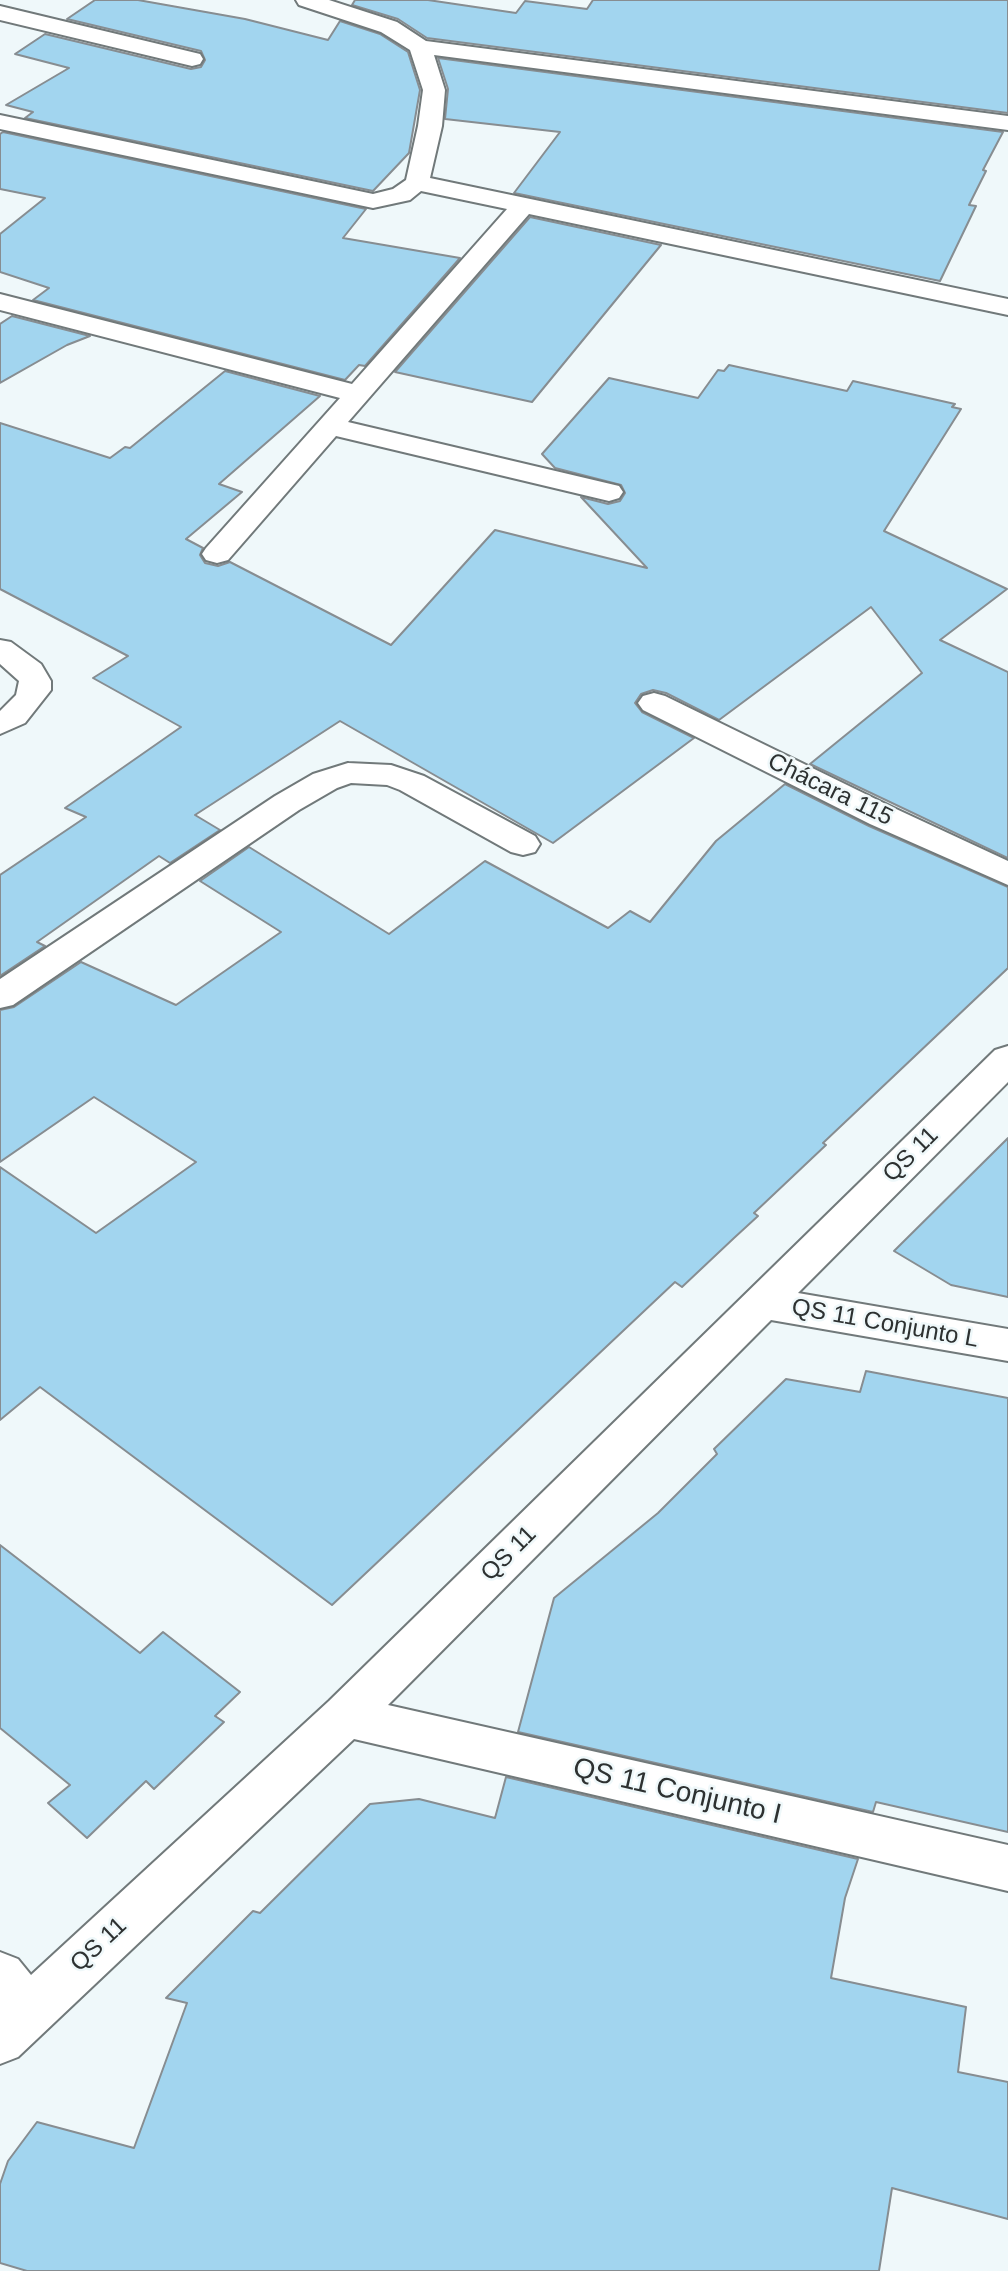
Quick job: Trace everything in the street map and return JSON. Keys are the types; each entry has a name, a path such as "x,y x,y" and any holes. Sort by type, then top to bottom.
{"street":[{"path":"307,0 389,27 420,47 1008,123"},
{"path":"0,12 192,59"},
{"path":"0,122 373,201 401,195 417,183 430,126 434,90 420,47"},
{"path":"417,183 1008,307"},
{"path":"217,554 523,206"},
{"path":"0,302 358,394"},
{"path":"329,426 609,492"},
{"path":"0,649 30,671 35,681 35,690 28,701 14,716 0,724"},
{"name":"Chácara 115","path":"654,703 1008,874"},
{"path":"0,996 287,803 325,781 348,773 391,775 412,783 523,844"},
{"name":"QS 11","path":"9,2009 346,1716 1008,1059"},
{"name":"QS 11 Conjunto L","path":"763,1303 1008,1345"},
{"name":"QS 11 Conjunto I","path":"346,1716 1008,1868"}],"building":[{"path":"95,0 138,0 245,19 328,40 340,21 380,34 408,52 420,90 409,153 373,191 25,118 33,112 6,105 69,68 15,54 45,34 191,69 201,67 205,60 201,51 67,19"},
{"path":"355,0 428,0 516,13 525,1 587,9 593,0 1008,0 1008,113 427,38 398,19 352,5"},
{"path":"438,58 1003,132 969,205 976,206 940,281 514,193 560,132 445,119 448,89"},
{"path":"3,132 366,209 343,238 460,258 365,366 359,365 345,380 33,300 49,288 0,272 0,234 45,198 0,189 0,134"},
{"path":"530,217 661,245 532,402 395,372"},
{"path":"12,316 90,336 67,345 0,383 0,324"},
{"path":"729,365 847,391 853,381 955,404 952,407 961,409 884,531 1007,589 940,640 1008,672 1008,858 810,764 922,673 871,607 719,720 666,693 653,690 641,694 635,703 642,712 694,738 553,843 340,721 195,815 220,830 170,863 159,856 37,942 45,946 0,976 0,875 86,817 65,808 181,727 93,678 128,656 0,589 0,423 110,458 125,447 130,448 225,371 320,396 219,484 242,492 186,539 203,548 200,555 205,563 218,566 230,562 391,645 495,530 647,568 581,497 608,504 620,501 625,493 621,485 555,468 542,454 609,378 698,398 718,370 724,371"},
{"path":"785,784 869,826 1008,887 1008,968 823,1143 826,1145 754,1213 758,1216 682,1287 675,1282 332,1605 40,1387 0,1420 0,1167 96,1233 196,1162 94,1097 0,1162 0,1010 14,1007 81,962 176,1005 281,932 200,881 249,847 389,934 485,861 608,928 630,911 650,922 716,841"},
{"path":"1008,1138 1008,1297 951,1285 894,1251"},
{"path":"866,1371 1008,1398 1008,1832 876,1802 873,1812 518,1732 554,1598 658,1513 717,1454 714,1449 786,1379 860,1392"},
{"path":"0,1545 140,1653 163,1632 240,1692 215,1716 224,1722 154,1789 146,1781 87,1838 48,1803 70,1785 0,1728"},
{"path":"506,1777 858,1859 845,1898 831,1978 966,2007 958,2072 1008,2082 1008,2219 892,2188 879,2271 27,2271 0,2263 0,2184 8,2161 37,2122 134,2148 187,2003 166,1998 253,1911 260,1913 370,1804 419,1799 495,1818"}]}
